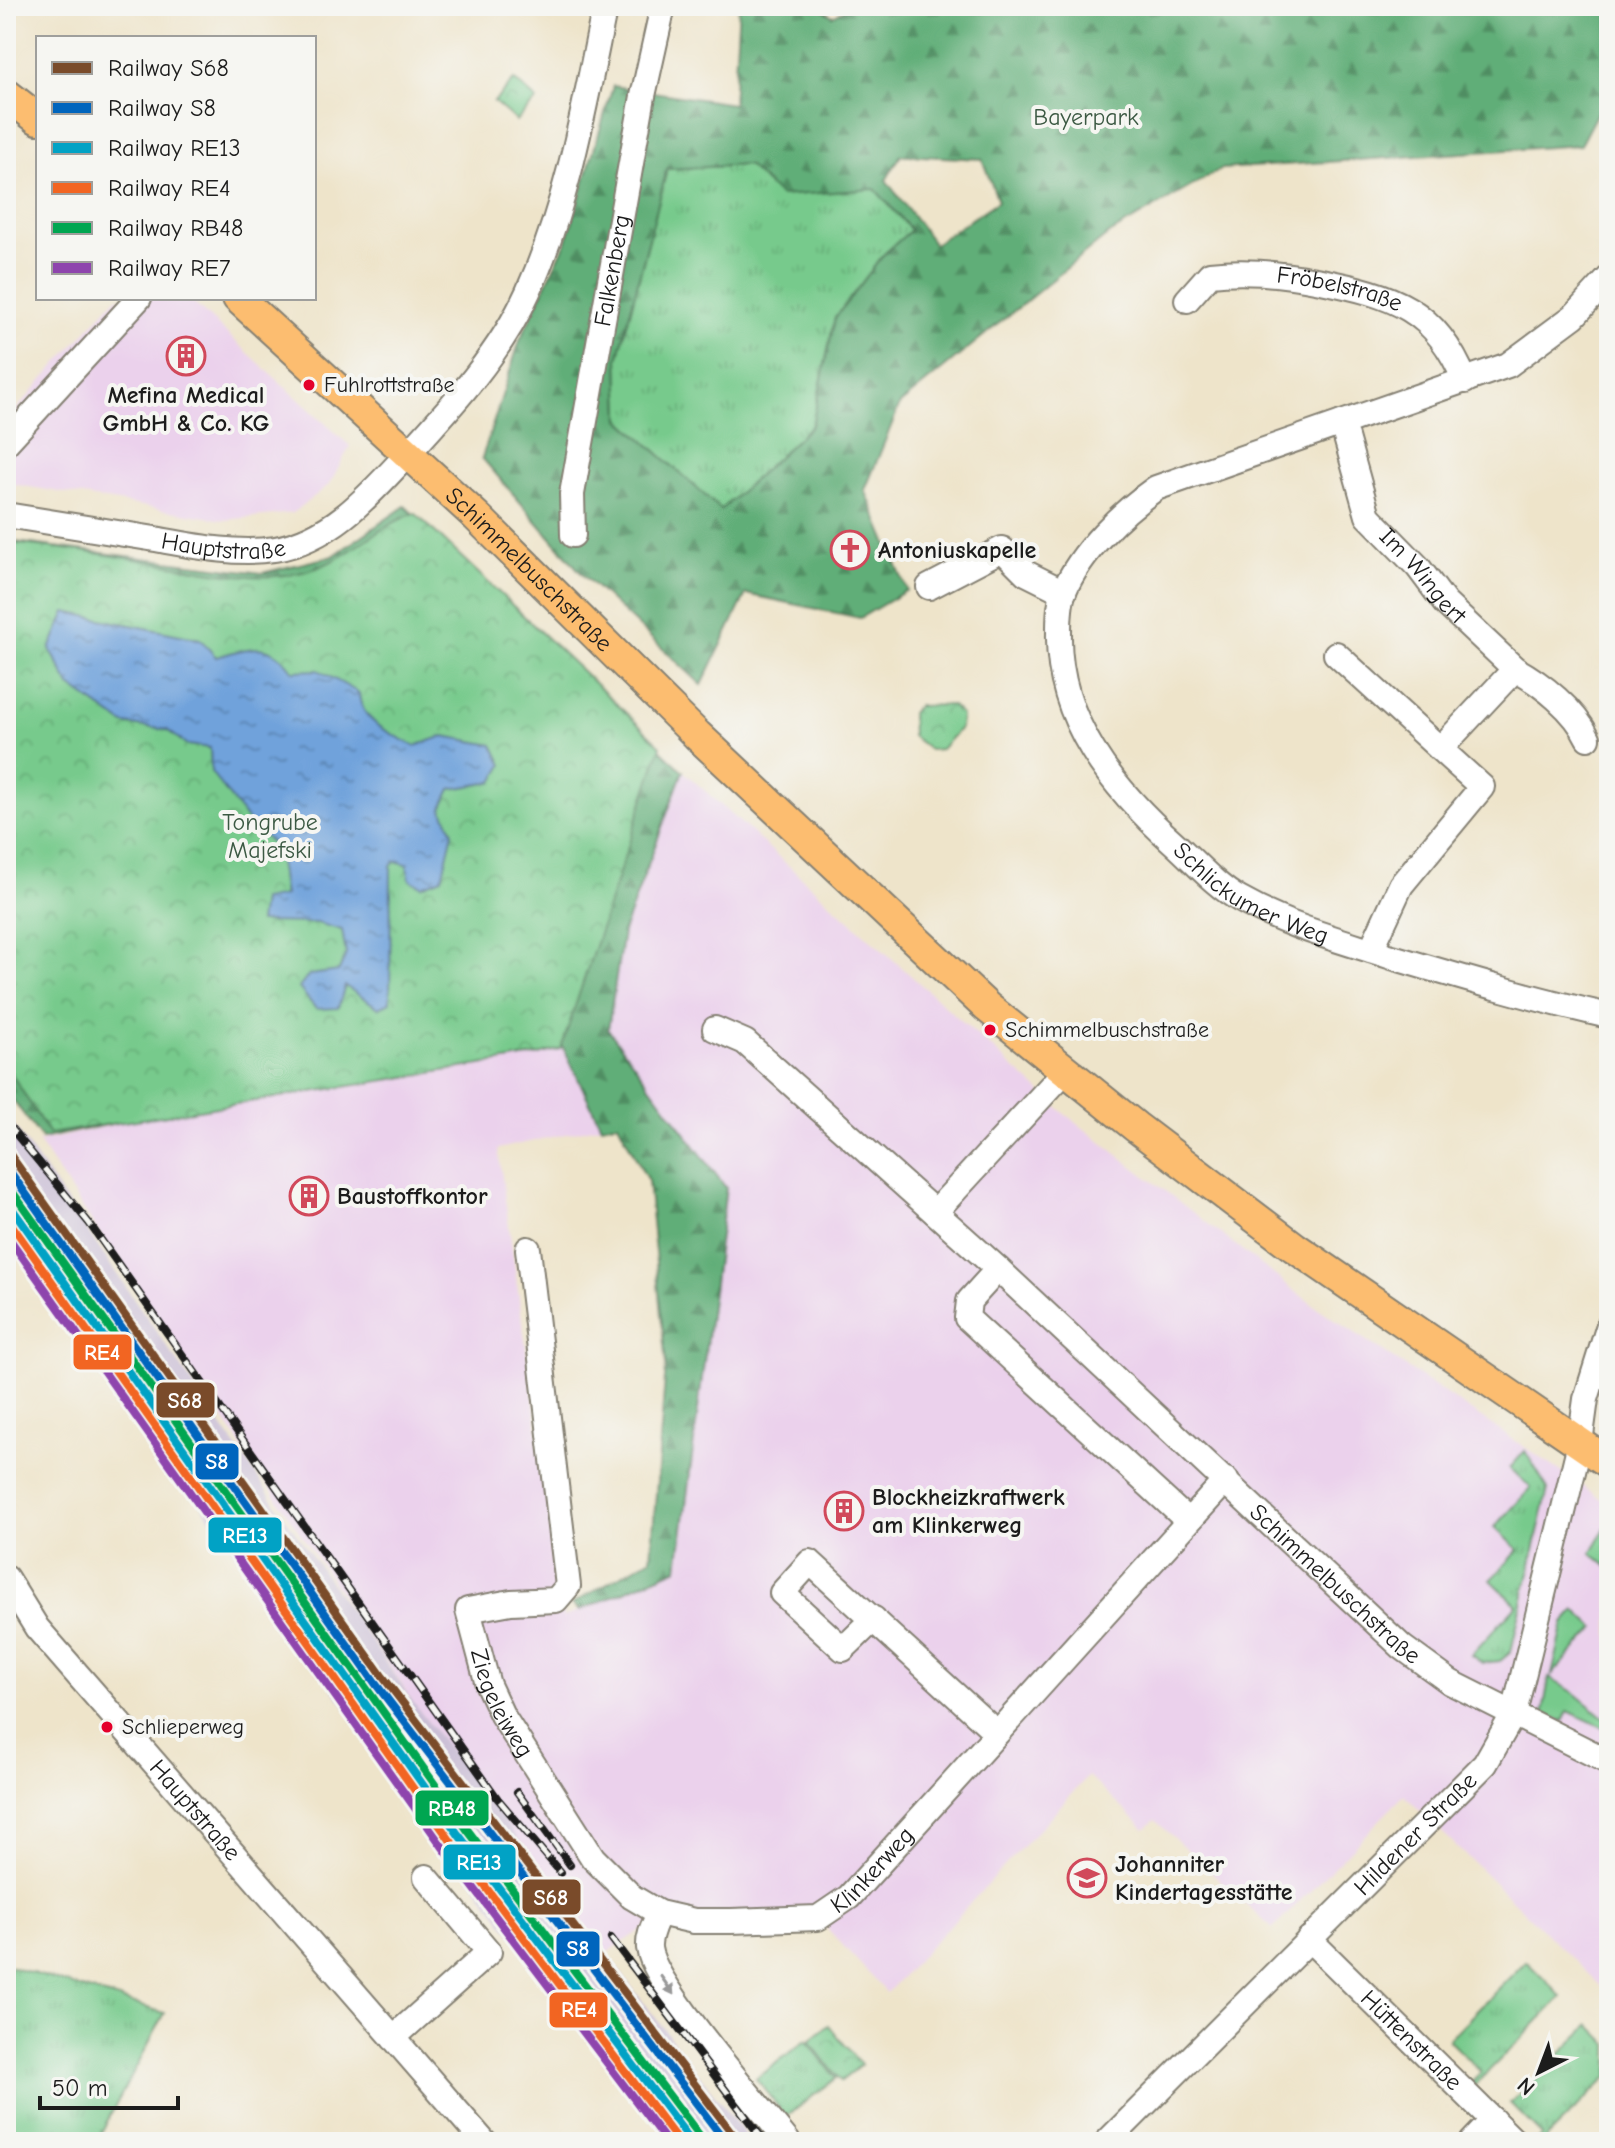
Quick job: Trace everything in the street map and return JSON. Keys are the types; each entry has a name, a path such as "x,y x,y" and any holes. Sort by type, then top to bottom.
{"main road":[{"path":"6,94 36,117"},
{"name":"Schimmelbuschstraße","path":"240,300 408,453 847,878 965,988 1065,1071 1294,1247 1609,1463"}],"street":[{"path":"408,453 485,363 528,294 570,171 605,6"},
{"name":"Falkenberg","path":"573,535 572,494 643,96 663,6"},
{"name":"Fröbelstraße","path":"1187,300 1210,274 1231,272 1301,277 1373,291 1395,299 1437,331 1454,354 1465,381"},
{"name":"Schlickumer Weg","path":"1609,278 1546,340 1508,365 1156,488 1137,502 1081,561 1064,592 1059,657 1068,699 1087,744 1120,790 1236,898 1291,926 1504,993 1609,1016"},
{"path":"6,443 137,300"},
{"name":"Im Wingert","path":"1342,423 1368,516 1418,567 1445,603 1515,669 1533,678 1581,724 1588,738"},
{"name":"Hauptstraße","path":"6,515 211,548 278,549 318,535 338,521 408,453"},
{"path":"929,587 1002,549 1026,573 1064,592"},
{"path":"1336,654 1482,787 1426,850 1401,885 1371,950"},
{"path":"1440,749 1515,669"},
{"name":"Schimmelbuschstraße","path":"715,1029 745,1042 935,1212 1402,1647 1450,1682 1609,1762"},
{"path":"935,1212 1065,1071"},
{"name":"Ziegeleiweg","path":"528,1249 568,1586 556,1600 511,1602 468,1610 470,1622 488,1685 502,1715 549,1792 610,1879 659,1913"},
{"path":"998,1269 969,1301 967,1318 1188,1521"},
{"name":"Hildener Straße","path":"1107,2142 1485,1764 1514,1713 1580,1443 1586,1399 1609,1325"},
{"name":"Klinkerweg","path":"659,1913 694,1921 818,1918 849,1897 1226,1480"},
{"name":"Hauptstraße","path":"7,1582 37,1628 484,2142"},
{"path":"874,1619 997,1733"},
{"path":"393,2038 489,1952 426,1877"},
{"path":"659,1913 650,1933 649,1950 658,1971 706,2040 788,2142"},
{"name":"Hüttenstraße","path":"1309,1939 1515,2142"},
{"path":"1472,2142 1493,2120"}],"shaded area":[{"path":"114,300 190,300 350,446 330,484 293,513 224,520 6,483 6,421"},
{"path":"683,771 1065,1114 1312,1304 1609,1504 1609,1994 1404,1795 1273,1929 1155,1820 1145,1829 1088,1776 887,1993 811,1911 653,1922 605,1954 418,1709 38,1142 209,1103 563,1046 601,1126 498,1149 564,1617 678,1568 726,1188 608,1029 623,932"},
{"path":"6,1114 418,1709 751,2142 675,2142 545,1980 279,1616 6,1226"}],"green space":[{"name":"Bayerpark","path":"739,6 817,6 833,16 850,6 1609,6 1609,90 1580,145 1221,169 1106,236 900,404 865,490 907,590 860,618 746,594 702,685 583,575 482,458 520,340 567,240 613,86 733,104","holes":["901,155 982,159 998,201 934,244 886,180","747,165 780,196 875,189 911,230 884,254 835,318 812,425 721,510 620,419 618,359 667,169"]},
{"path":"514,80 537,100 516,121 494,102"},
{"path":"747,165 780,196 875,188 911,230 884,254 835,318 812,425 721,510 620,419 618,359 667,169"},
{"name":"Tongrube Majefski","path":"405,506 683,771 623,932 608,1029 726,1188 678,1568 579,1611 572,1604 651,1558 666,1365 648,1181 618,1123 601,1126 563,1047 209,1103 42,1139 6,1091 6,541 262,573 333,556"},
{"name":"Tongrube Majefski","path":"415,513 661,746 561,1049 536,1056 49,1134 6,1065 6,543 233,575 286,575 333,561"},
{"path":"951,705 961,715 960,728 941,749 929,750 912,736 911,713 918,706"},
{"path":"1525,1451 1548,1489 1511,1652 1500,1661 1482,1663 1471,1655 1517,1605 1491,1580 1519,1550 1495,1527 1531,1488 1510,1468"},
{"path":"1609,1522 1609,1568 1591,1553"},
{"path":"1576,1610 1595,1628 1552,1675 1564,1623"},
{"path":"1549,1678 1573,1692 1609,1722 1609,1730 1568,1711 1563,1722 1543,1713"},
{"path":"1526,1961 1562,1997 1474,2086 1470,2083 1481,2072 1448,2040"},
{"path":"6,1965 165,2013 96,2142 6,2142"},
{"path":"829,2025 861,2065 841,2081 809,2041"},
{"path":"1590,2025 1609,2044 1609,2076 1542,2142 1535,2142 1542,2135 1510,2103"},
{"path":"806,2040 836,2078 786,2117 756,2079"}],"water":[{"path":"66,612 200,639 216,657 249,649 267,650 276,654 293,671 318,670 359,693 371,720 415,746 444,736 493,745 503,765 493,782 451,789 442,808 453,832 442,878 422,886 410,880 407,864 395,861 391,866 390,1002 379,1008 345,986 338,1008 316,1009 299,988 309,975 339,971 346,954 342,930 317,923 259,922 262,900 284,896 277,848 248,821 211,772 210,748 187,745 167,730 124,724 70,686 50,649"}],"railway":[{"path":"6,1122 89,1223 498,1799 561,1873"},
{"path":"517,1792 570,1865"},
{"path":"611,1938 761,2137"}],"rail line":[{"name":"S68","path":"6,1149 383,1677 739,2142"},
{"name":"S8","path":"6,1166 375,1683 726,2142"},
{"name":"RB48","path":"14,1194 466,1828 700,2136"},
{"name":"RE13","path":"6,1200 458,1834 692,2142"},
{"name":"RE4","path":"6,1217 450,1840 679,2142"},
{"name":"RE7","path":"6,1234 442,1846 667,2142"}],"place":[{"name":"Mefina Medical GmbH & Co. KG","path":"186,356"},
{"name":"Fuhlrottstraße","path":"309,385"},
{"name":"Antoniuskapelle","path":"850,550"},
{"name":"Schimmelbuschstraße","path":"990,1030"},
{"name":"Baustoffkontor","path":"309,1196"},
{"name":"Blockheizkraftwerk am Klinkerweg","path":"844,1511"},
{"name":"Schlieperweg","path":"107,1727"},
{"name":"Johanniter Kindertagesstätte","path":"1087,1878"}]}
